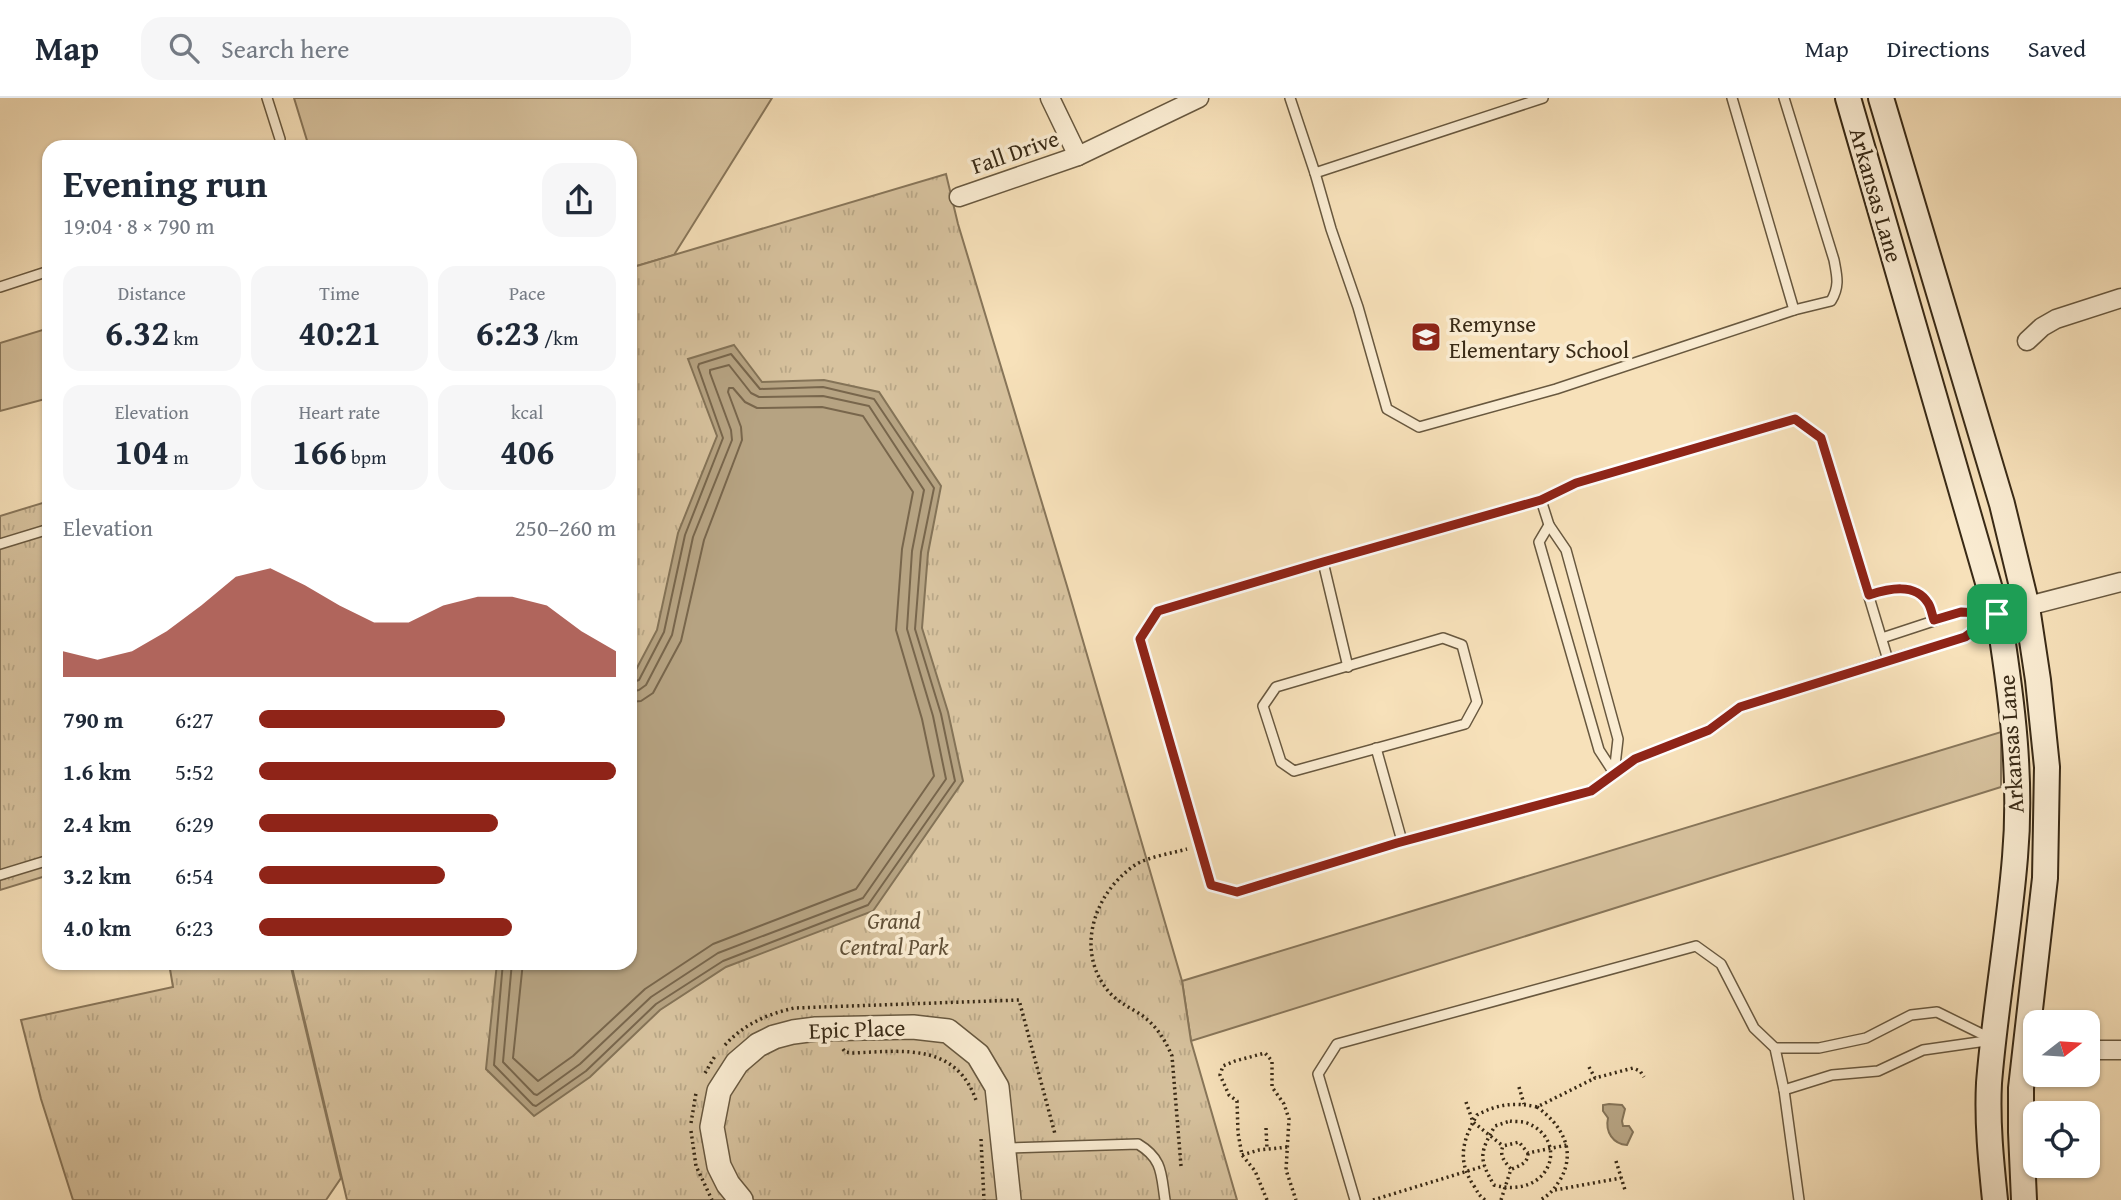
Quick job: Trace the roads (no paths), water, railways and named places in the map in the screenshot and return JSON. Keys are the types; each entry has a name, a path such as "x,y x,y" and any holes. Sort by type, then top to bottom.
{"main road":[{"name":"Arkansas Lane","path":"1848,98 1997,614 2012,701 2018,789 2015,855 1989,1085 1989,1144 1995,1200"},
{"name":"Arkansas Lane","path":"1881,98 2002,504 2027,607 2047,767 2045,878 2034,1010"},
{"name":"Arkansas Lane","path":"2023,1080 2021,1132 2024,1200"}],"street":[{"path":"1050,98 1078,156"},
{"name":"Fall Drive","path":"959,197 1078,156 1199,98"},
{"path":"2027,341 2056,318 2121,298"},
{"path":"1997,614 2121,583"},
{"name":"Epic Place","path":"741,1200 728,1184 719,1166 712,1127 719,1091 737,1062 758,1045 774,1037 804,1030 914,1027 948,1031 978,1055 997,1087 1009,1200"},
{"path":"1994,1040 2023,1046"},
{"path":"2100,1050 2121,1050"}],"lane":[{"path":"267,98 279,139"},
{"path":"1290,98 1358,307 1387,409 1419,426 1556,389 1794,310 1831,301 1838,283 1834,260 1784,98"},
{"path":"1315,173 1543,98"},
{"path":"1732,98 1794,310"},
{"path":"0,286 42,273"},
{"path":"1888,660 1821,438 1795,419 1576,483 1541,500 1158,611 1140,639 1211,885 1237,892 1402,841 1591,791 1635,759 1709,730 1740,707 1965,637 1997,614"},
{"path":"1541,500 1549,525 1566,550 1618,739 1614,774"},
{"path":"1549,525 1539,542 1599,750 1614,774"},
{"path":"0,544 42,531"},
{"path":"1323,562 1348,667"},
{"path":"1869,595 1890,588 1912,590 1928,602 1934,620"},
{"path":"1882,638 1961,612 1997,614"},
{"path":"1443,638 1462,645 1477,702 1465,724 1294,771 1280,762 1263,706 1276,687 1348,667 1443,638"},
{"path":"1376,748 1402,841"},
{"path":"0,874 42,862"},
{"path":"1355,1200 1318,1074 1337,1044 1696,946 1721,964 1754,1028 1775,1048 1784,1090 1799,1200"},
{"path":"1775,1048 1819,1048 1866,1038 1911,1015 1937,1012 1994,1040"},
{"path":"1784,1090 1832,1075 1878,1071 1923,1050 1994,1040"},
{"path":"1004,1148 1138,1144 1152,1153 1159,1165 1165,1200"}],"water":[{"path":"734,345 762,382 824,380 879,392 941,486 928,553 922,628 948,712 963,781 873,911 726,967 660,1010 590,1077 534,1116 486,1069 496,970 637,970 637,668 657,630 678,533 717,436 688,359"},
{"path":"1603,1105 1622,1105 1625,1109 1623,1126 1629,1126 1633,1132 1627,1145 1614,1140 1609,1132"}],"place":[{"name":"Remynse Elementary School","path":"1426,337"}],"park label":[{"name":"Grand Central Park","path":"894,934"}]}
